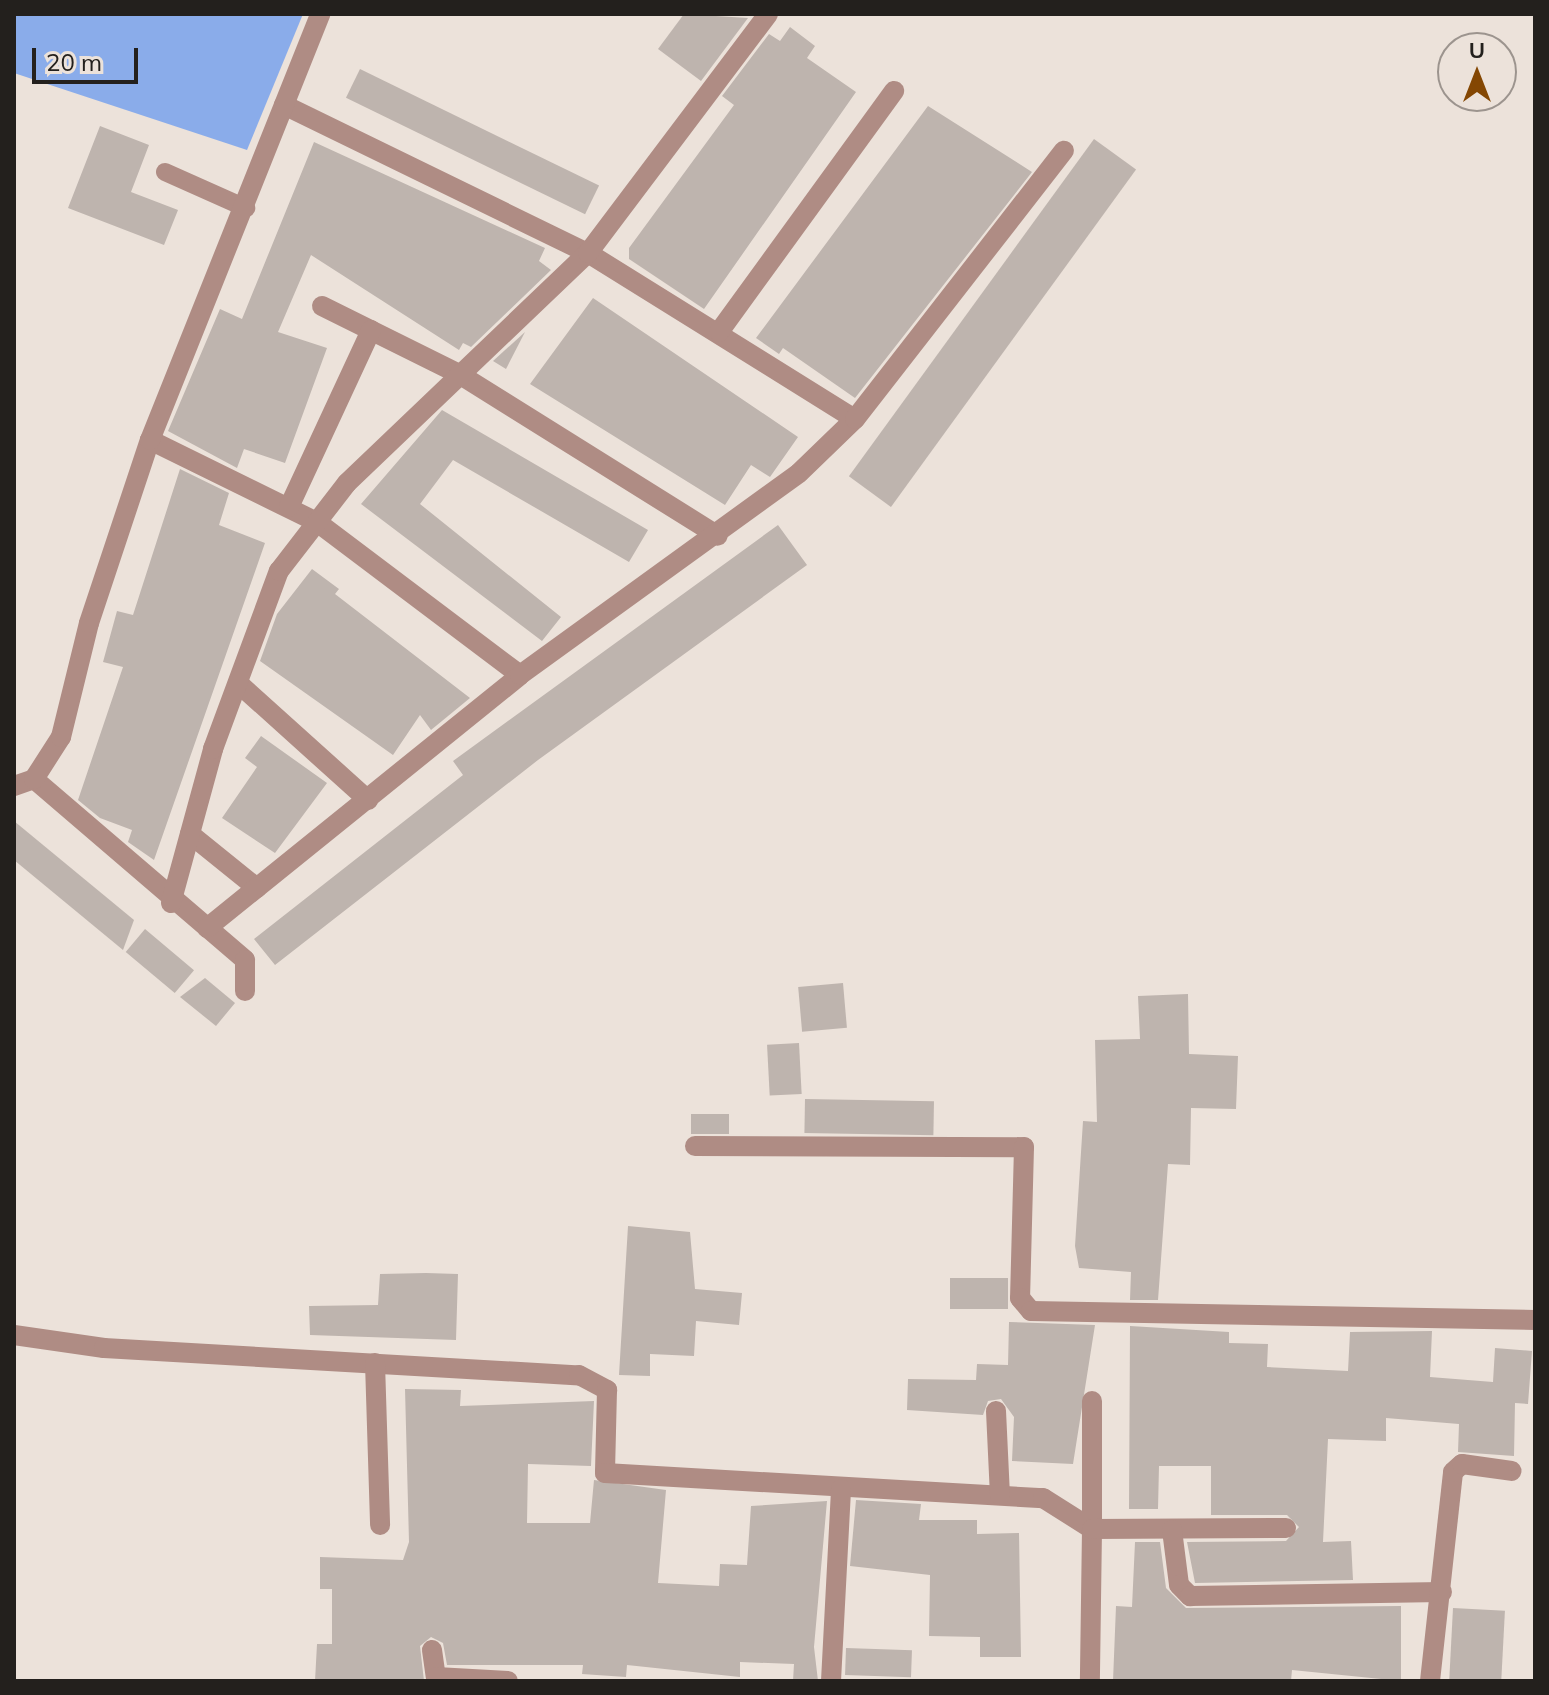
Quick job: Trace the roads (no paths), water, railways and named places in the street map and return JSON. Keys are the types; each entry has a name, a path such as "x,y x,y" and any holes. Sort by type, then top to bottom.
{"street":[{"path":"14,786 34,779 61,737 89,623 150,440 246,208 320,14"},
{"path":"171,903 238,683 279,571 317,522 459,374 588,253 768,14"},
{"path":"719,332 894,91"},
{"path":"284,105 588,253 855,419"},
{"path":"207,928 520,675 718,536 855,419 1064,151"},
{"path":"322,306 459,374 718,536"},
{"path":"289,507 371,330"},
{"path":"150,440 317,522 520,675"},
{"path":"238,683 368,800"},
{"path":"34,779 171,903 245,960 245,991"},
{"path":"190,834 257,888"},
{"path":"695,1146 1024,1147 1020,1298 1031,1311 1535,1320"},
{"path":"14,1335 104,1348 596,1379 608,1395 605,1473 841,1489 1000,1495 1064,1504 1092,1529 1286,1528"},
{"path":"375,1363 380,1525"},
{"path":"1090,1681 1092,1401"},
{"path":"996,1411 1000,1495"},
{"path":"1430,1681 1456,1466 1512,1471"},
{"path":"831,1681 841,1489"},
{"path":"1172,1530 1179,1585 1190,1596 1442,1592"},
{"path":"432,1650 436,1677 508,1681"}],"lane":[{"path":"165,172 246,208"}],"water":[{"path":"14,14 303,14 247,150 14,73"}]}
